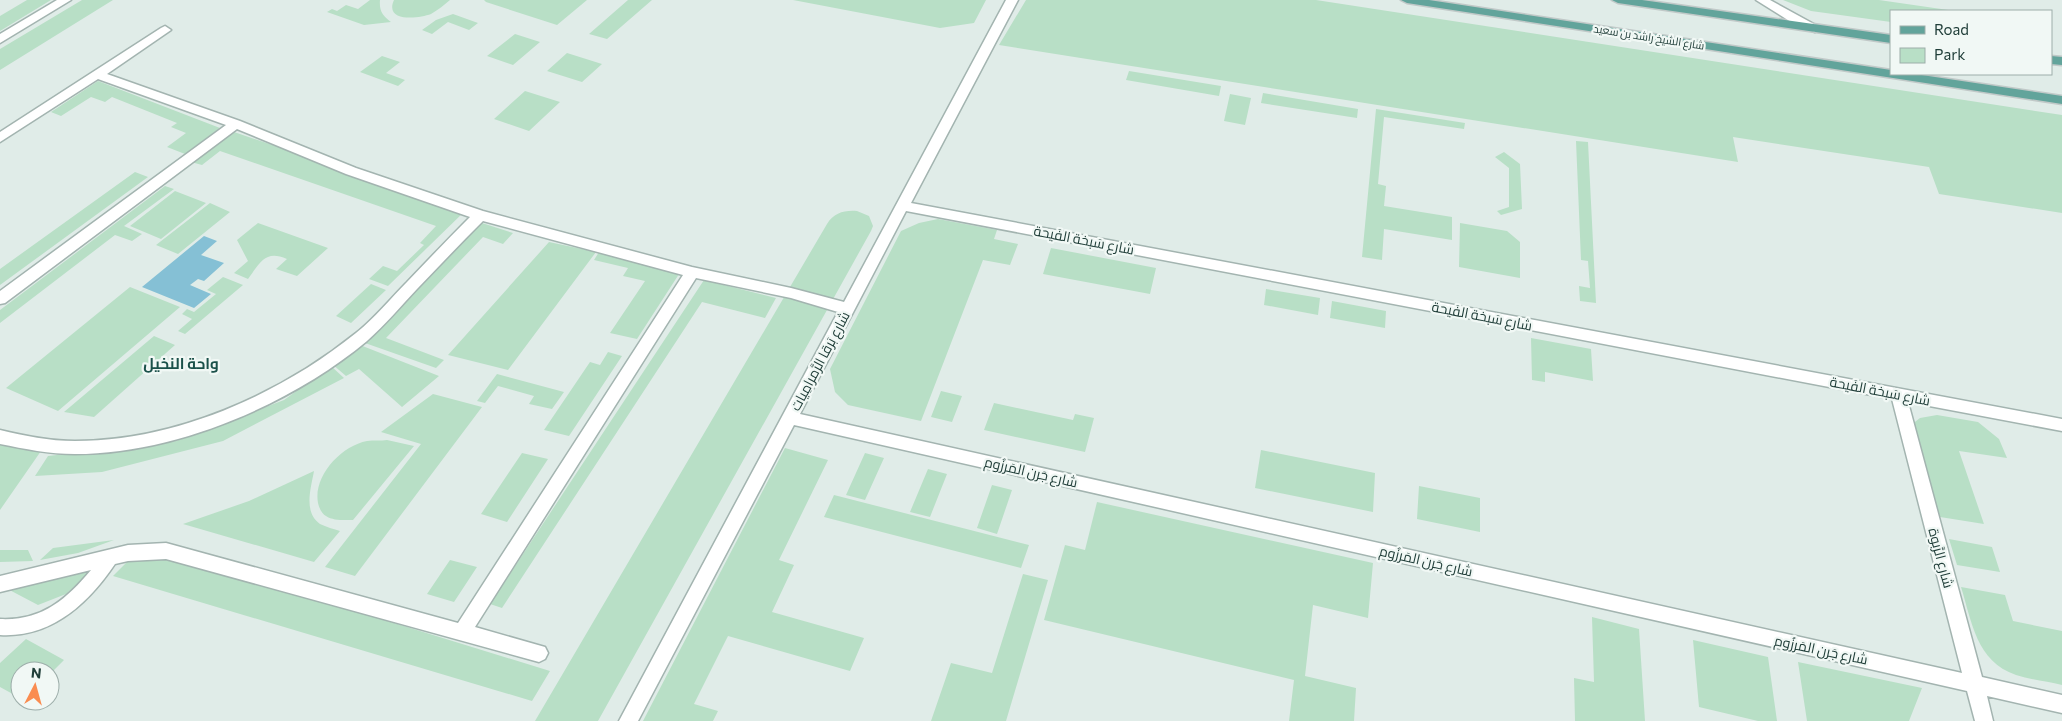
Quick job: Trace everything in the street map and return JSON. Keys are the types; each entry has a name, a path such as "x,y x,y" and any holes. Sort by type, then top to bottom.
{"main road":[{"name":"شارع الشيخ راشد بن سعيد","path":"1407,0 1890,74"},
{"path":"1619,0 1890,39"},
{"name":"شارع الشيخ راشد بن سعيد","path":"1898,75 2062,100"}],"street":[{"path":"0,39 65,0"},
{"name":"شارع بَرقا الرَّمرامِيات","path":"628,721 1012,0"},
{"path":"1762,0 1795,20 1814,28"},
{"path":"0,138 165,30"},
{"path":"96,74 236,124 351,171 480,215 692,272 848,309"},
{"path":"0,298 236,124"},
{"name":"شارع سَبخة الفَيحة","path":"903,206 2062,425"},
{"path":"0,437 34,445 88,446 146,439 206,423 264,399 317,370 362,336 480,215"},
{"path":"462,632 692,272"},
{"name":"شارع الرَّبوة","path":"1898,394 1984,721"},
{"name":"شارع جَرن المَرزُوم","path":"790,418 2062,704"},
{"path":"0,584 109,558 149,551 182,554 539,653"},
{"path":"0,627 8,628 31,624 52,615 74,600 91,584 109,558"}],"green space":[{"path":"27,0 51,0 0,31 0,16"},
{"path":"82,0 113,0 0,70 0,49"},
{"path":"370,0 380,0 382,13 391,22 364,25 327,12 332,9 337,11 346,5 358,9"},
{"path":"394,0 450,0 431,14 411,18 394,12 392,7"},
{"path":"484,0 587,0 557,25"},
{"path":"628,0 652,0 607,39 589,34"},
{"path":"793,0 986,0 974,23 940,28"},
{"path":"1026,0 1316,0 2062,115 2062,213 1939,194 1929,167 1733,137 1738,162 999,45"},
{"path":"1783,0 1879,0 1948,10 1890,10 1890,22 1811,11"},
{"path":"453,14 478,23 469,30 448,22 432,34 422,30 436,20"},
{"path":"515,34 540,42 513,65 487,56"},
{"path":"567,53 602,64 582,82 547,71"},
{"path":"382,56 400,62 386,73 405,80 398,86 360,72"},
{"path":"1129,71 1221,86 1219,96 1126,80"},
{"path":"98,81 220,128 185,154 167,147 186,133 171,127 177,123 112,97 105,102 91,97 61,116 51,112"},
{"path":"525,91 560,102 529,131 494,119"},
{"path":"1263,93 1358,109 1357,118 1261,103"},
{"path":"1230,94 1251,98 1245,125 1224,121"},
{"path":"1376,109 1465,123 1464,129 1384,117 1378,184 1386,186 1384,206 1452,217 1452,240 1384,229 1382,260 1362,257"},
{"path":"231,131 466,210 388,286 369,279 383,266 397,271 424,245 420,243 436,226 220,151 202,165 191,162"},
{"path":"1576,141 1588,142 1596,303 1580,301 1579,286 1590,288 1588,261 1581,260"},
{"path":"1504,152 1520,164 1522,209 1501,215 1497,211 1509,207 1509,168 1495,157"},
{"path":"135,172 148,177 0,285 0,269"},
{"path":"165,186 174,189 124,226 142,234 132,241 115,235 0,323 0,310"},
{"path":"175,191 206,203 161,239 130,226"},
{"path":"210,203 230,212 178,254 156,245"},
{"path":"857,211 869,216 873,226 871,231 598,721 535,721 827,224 840,213"},
{"path":"938,219 997,230 994,239 1018,244 1010,265 983,260 921,421 848,405 835,392 830,369 901,231 919,223"},
{"path":"258,223 328,248 297,276 276,269 287,259 273,256 264,259 248,279 234,273 248,261 237,240"},
{"path":"482,223 513,233 503,244 483,237 386,338 444,360 436,368 365,343"},
{"path":"1460,223 1507,231 1520,242 1520,278 1459,267"},
{"path":"549,242 596,252 508,370 448,355"},
{"path":"1051,248 1156,268 1150,294 1043,274"},
{"path":"599,252 681,271 637,339 610,333 645,281 623,276 628,268 594,260"},
{"path":"223,277 243,285 185,334 178,331 192,319 182,314 187,309 194,312 216,294 207,290"},
{"path":"704,280 776,298 765,318 702,302 502,608 490,604"},
{"path":"371,284 386,290 351,323 336,316"},
{"path":"130,287 180,307 58,411 6,388"},
{"path":"1266,289 1320,298 1318,315 1264,305"},
{"path":"1332,301 1386,311 1385,328 1330,318"},
{"path":"154,336 175,345 94,417 64,412"},
{"path":"1531,338 1591,349 1593,381 1545,372 1545,382 1532,380"},
{"path":"360,345 439,376 402,407 359,369 346,376 332,364"},
{"path":"608,352 622,356 569,436 544,430 590,362 600,365"},
{"path":"331,366 344,378 223,441 102,472 35,476 48,456 176,441 284,400"},
{"path":"497,374 564,392 552,409 529,404 534,396 498,386 485,403 477,401"},
{"path":"941,391 962,396 952,422 931,417"},
{"path":"433,394 482,407 355,576 325,567 421,444 381,432"},
{"path":"994,403 1073,420 1075,414 1094,418 1085,452 984,430"},
{"path":"1937,415 1978,422 1999,439 2007,458 1959,451 1984,524 1940,517 1911,425 1920,418"},
{"path":"387,440 414,446 353,520 329,518 325,515 318,505 318,493 324,473 331,464 348,449 357,444 367,441"},
{"path":"0,445 41,451 0,510"},
{"path":"785,448 828,460 779,560 794,565 772,612 864,638 850,671 728,636 694,704 718,711 713,721 643,721"},
{"path":"1261,450 1375,473 1373,512 1255,488"},
{"path":"522,453 548,459 507,522 481,514"},
{"path":"865,453 884,458 865,500 846,495"},
{"path":"928,469 947,474 930,517 910,512"},
{"path":"314,471 310,492 311,513 320,524 340,531 314,562 183,524 249,501"},
{"path":"992,485 1012,490 997,534 977,528"},
{"path":"1419,486 1480,498 1480,532 1417,519"},
{"path":"834,495 1029,545 1021,568 824,517"},
{"path":"1097,502 1373,563 1368,618 1313,605 1305,676 1356,688 1354,721 1289,721 1294,680 1044,620 1065,545 1085,550"},
{"path":"1949,539 1992,547 2000,572 1957,565"},
{"path":"114,540 78,553 40,560 53,548"},
{"path":"154,549 550,671 532,701 113,576 136,553"},
{"path":"0,550 28,550 33,561 0,562"},
{"path":"450,560 477,567 454,602 427,594"},
{"path":"97,566 66,594 38,605 0,585"},
{"path":"1023,574 1048,580 1006,721 931,721 951,663 992,673"},
{"path":"1961,587 2005,595 2013,621 2062,631 2062,685 2016,675 2003,669 1992,660 1978,639"},
{"path":"1592,617 1639,629 1645,721 1575,721 1574,678 1594,682"},
{"path":"26,639 64,660 60,664 60,661 10,661 10,692 0,687 0,663"},
{"path":"1693,640 1768,657 1777,721 1758,721 1699,707"},
{"path":"1798,662 1922,688 1909,721 1807,721"}],"water":[{"path":"204,236 217,241 201,255 224,263 204,281 198,279 190,285 211,294 194,308 142,287"}],"district":[{"name":"واحة النخيل","path":"181,364"}]}
